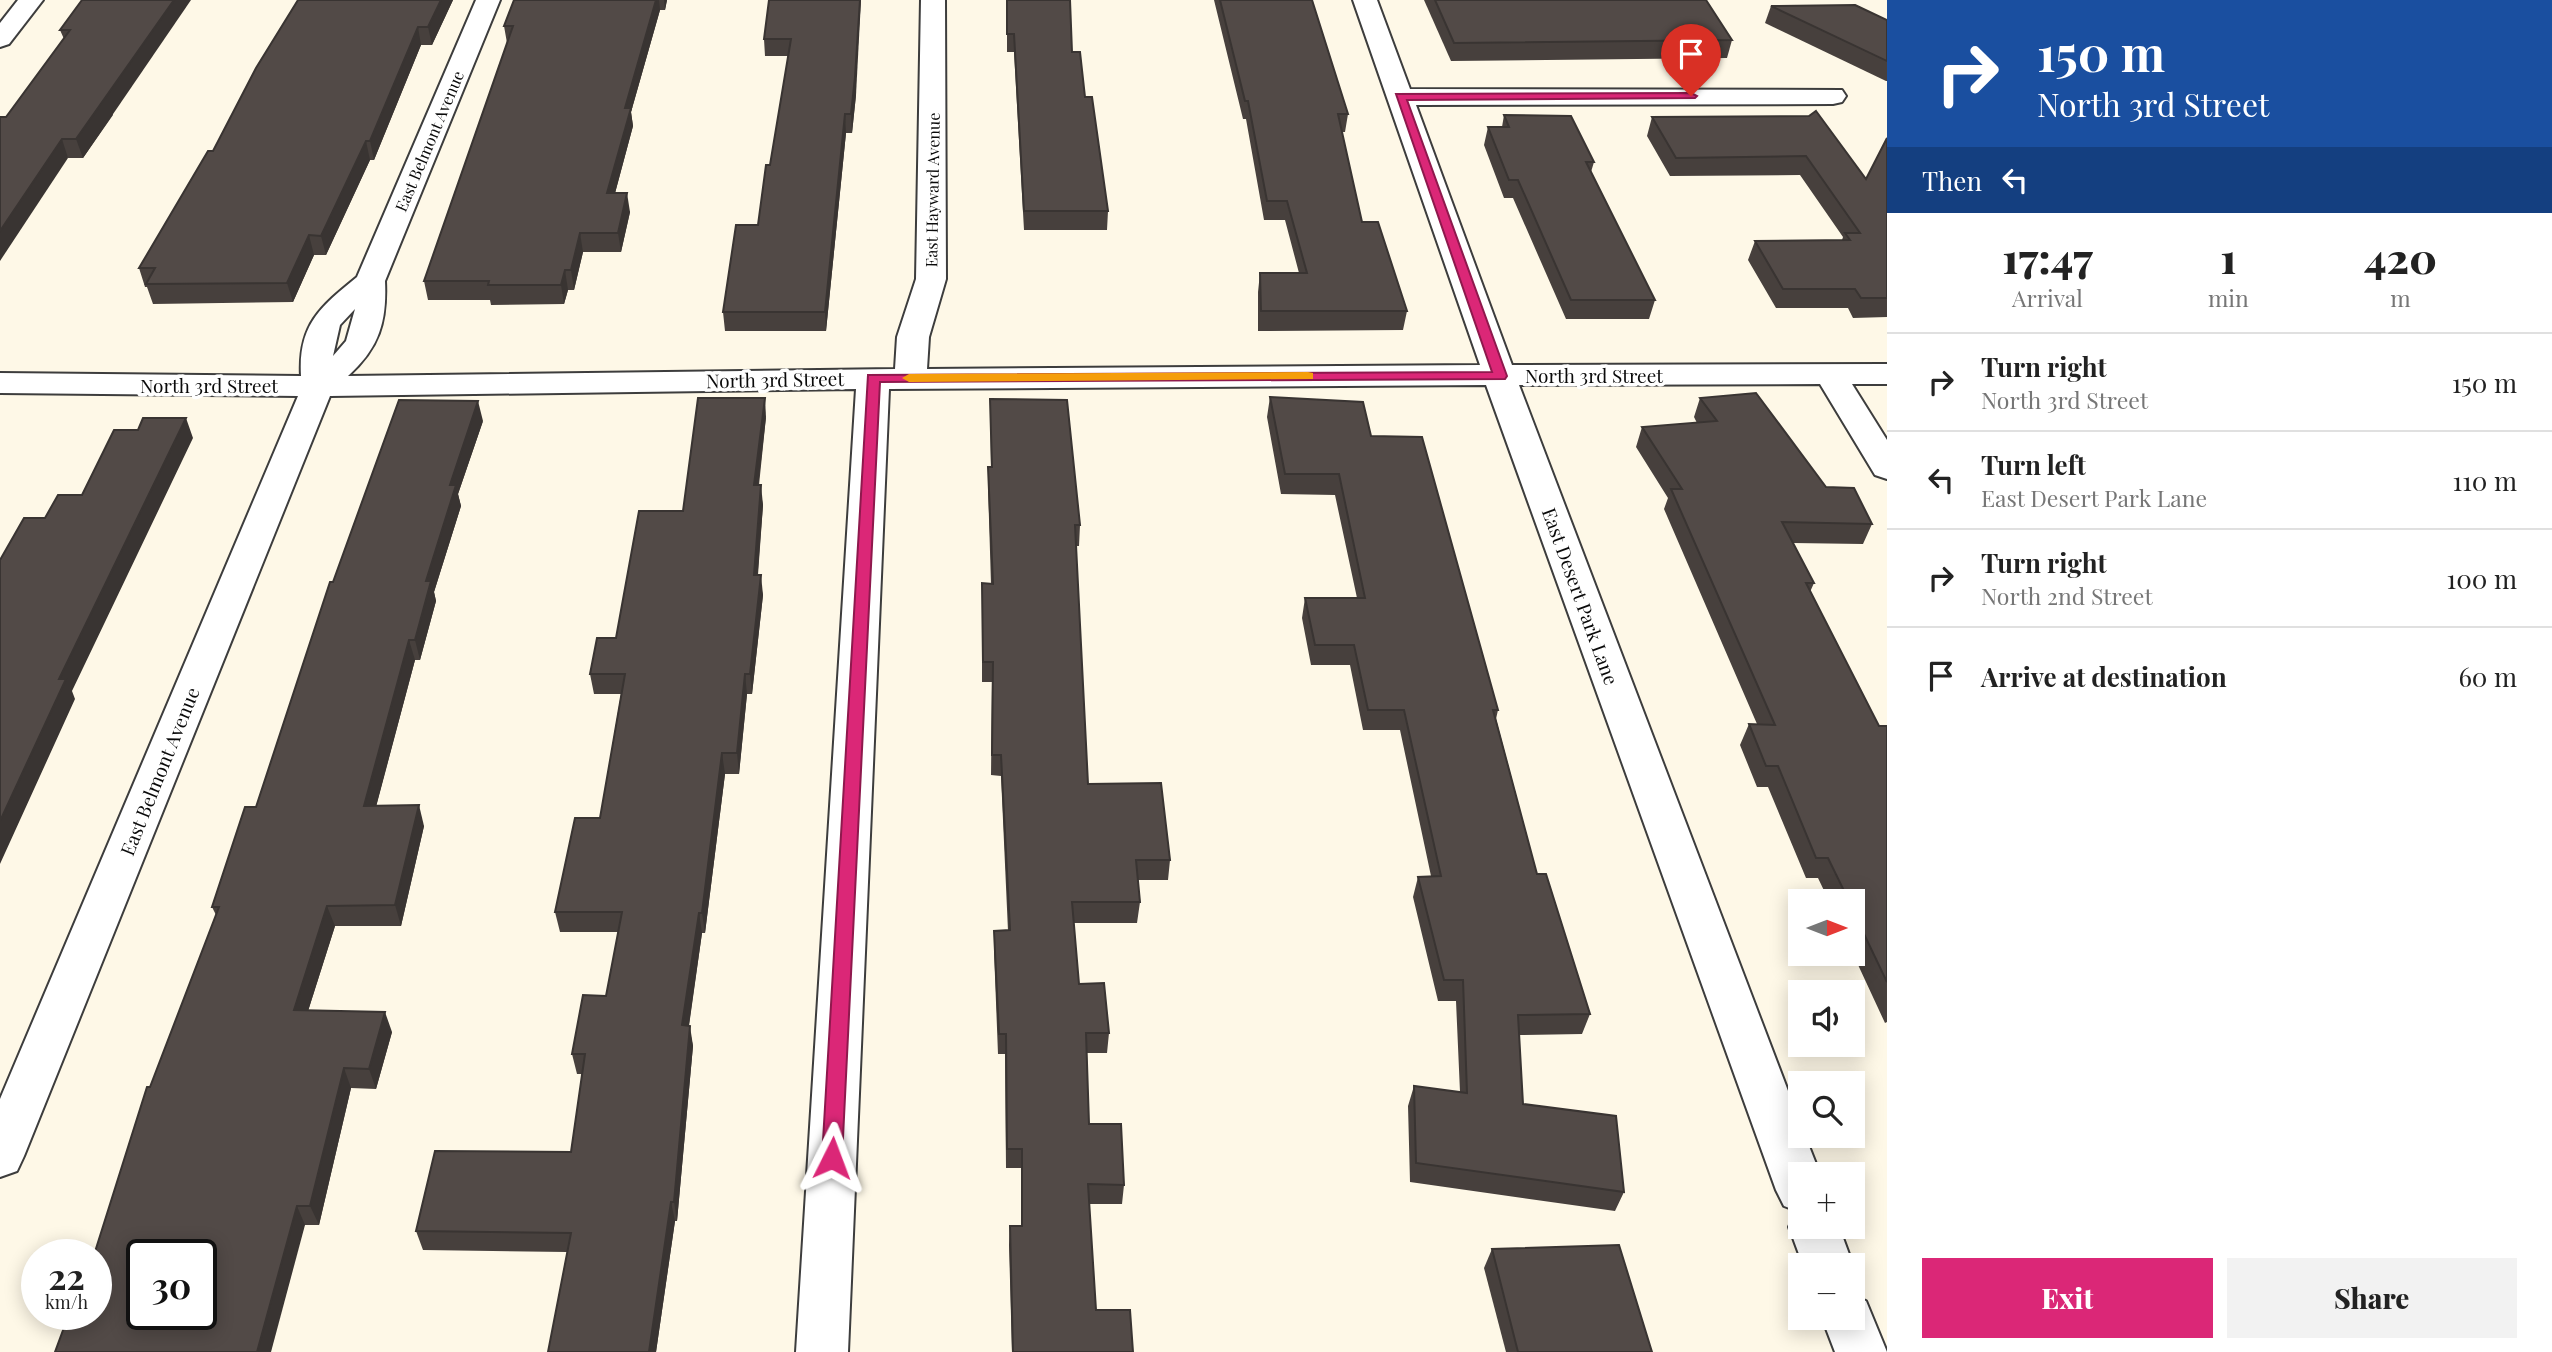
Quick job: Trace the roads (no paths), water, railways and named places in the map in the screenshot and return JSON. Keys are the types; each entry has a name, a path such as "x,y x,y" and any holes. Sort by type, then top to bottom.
{"street":[{"path":"0,39 31,0"},
{"name":"East Belmont Avenue","path":"0,1156 318,386 357,351 373,318 370,281 488,0"},
{"name":"East Hayward Avenue","path":"821,1352 892,378 913,337 931,279 933,0"},
{"name":"East Desert Park Lane","path":"1365,0 1500,376 1791,1162"},
{"path":"1400,97 1833,96"},
{"path":"1830,374 1887,468"},
{"path":"1877,374 1887,407"},
{"name":"North 3rd Street","path":"0,383 318,386 892,378 1877,374"},
{"path":"1853,1330 1861,1352"}]}
